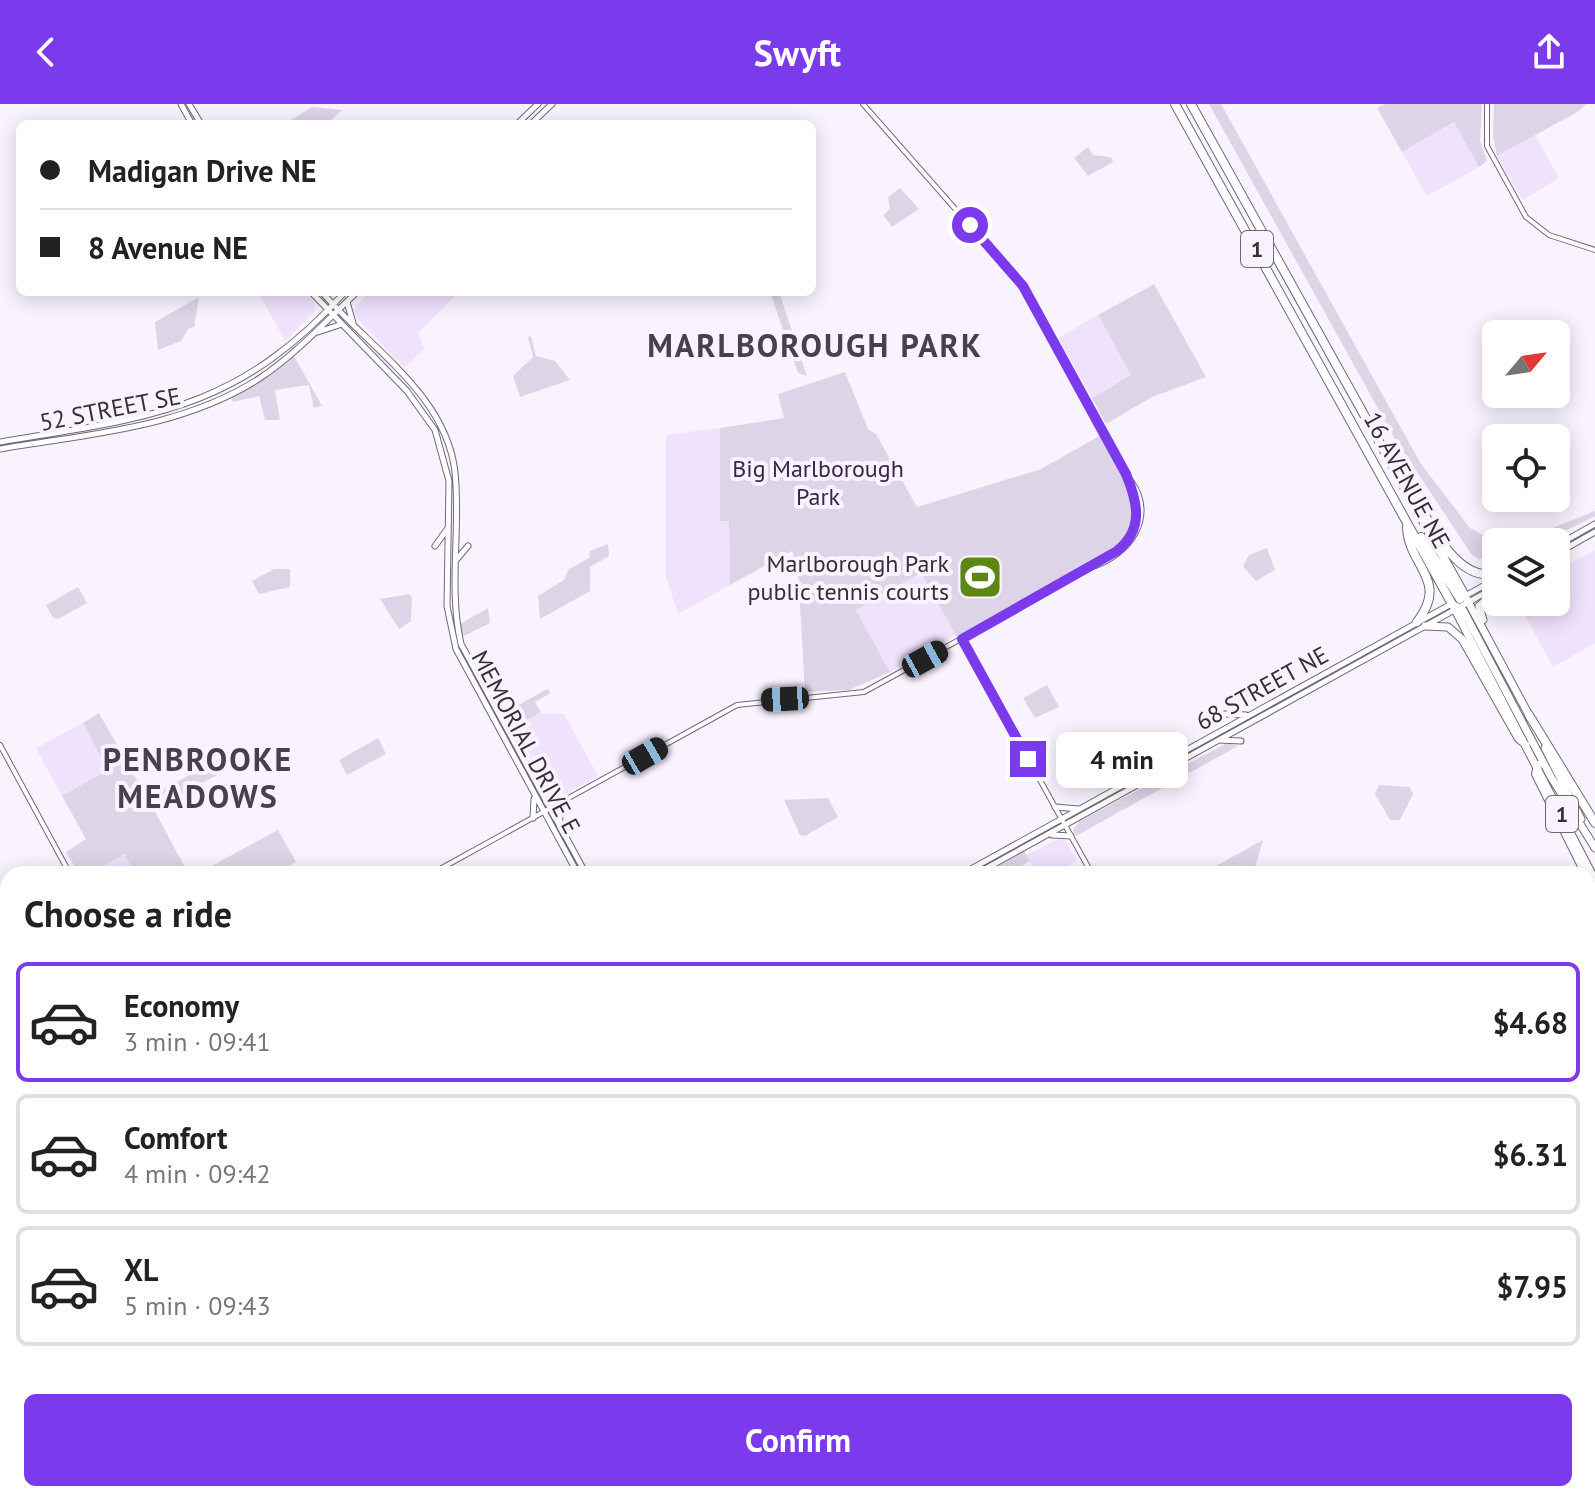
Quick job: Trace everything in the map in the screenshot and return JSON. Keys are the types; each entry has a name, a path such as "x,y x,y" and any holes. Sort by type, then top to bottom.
{"highway":[{"name":"16 AVENUE NE","path":"1175,104 1407,522 1460,603 1486,634 1595,847"},
{"name":"16 AVENUE NE","path":"1191,104 1386,458 1588,866"},
{"path":"1386,458 1396,465 1461,567 1482,576"},
{"path":"1395,501 1406,511 1460,603 1551,777 1595,847"},
{"path":"1407,522 1407,533 1430,591 1421,624 1448,627 1462,639 1518,738 1529,748"},
{"path":"1482,603 1479,606 1486,634"},
{"path":"1529,715 1595,823"},
{"path":"1538,765 1536,774 1582,866"}],"main road":[{"path":"521,120 538,104"},
{"path":"535,120 552,104"},
{"path":"314,296 321,316"},
{"name":"MEMORIAL DRIVE E","path":"316,296 355,326 423,398 442,427 455,471 455,608 464,654 582,866"},
{"name":"MEMORIAL DRIVE E","path":"325,296 343,324 418,403 435,430 448,472 447,606 456,649 573,866"},
{"path":"333,309 341,296"},
{"path":"333,309 353,296"},
{"path":"347,301 355,326"},
{"name":"52 STREET SE","path":"0,442 119,422 177,408 227,388 270,361 333,309"},
{"name":"52 STREET SE","path":"0,449 140,425 198,409 259,378 313,334 333,309"},
{"path":"313,334 343,324"},
{"path":"91,411 100,418 119,422"},
{"path":"1570,538 1595,524"},
{"path":"435,546 449,527"},
{"path":"1570,546 1595,532"},
{"path":"455,564 468,546"},
{"name":"68 STREET NE","path":"1460,603 1482,586"},
{"name":"68 STREET NE","path":"991,866 1047,835 1080,809 1460,603 1482,594"},
{"name":"68 STREET NE","path":"978,866 1219,740 1421,624"},
{"path":"1225,714 1251,715"},
{"path":"1219,740 1241,741"},
{"path":"533,794 533,818"},
{"path":"559,804 561,828"},
{"path":"1055,807 1080,809"},
{"path":"1047,835 1071,836"}],"street":[{"path":"446,866 737,705 864,692 1125,549 1140,524 1139,496 1023,286 863,104"},
{"path":"1487,104 1487,146 1526,217 1549,235 1595,250"},
{"path":"962,639 1088,866"},
{"path":"0,745 66,866"}],"shaded area":[{"path":"1455,122 1479,167 1427,196 1402,152"},
{"path":"1535,135 1559,178 1523,200 1497,156"},
{"path":"260,296 308,296 316,304 314,312 285,341"},
{"path":"365,296 455,296 418,333 424,349 405,368 355,316 354,309"},
{"path":"1098,315 1131,375 1092,398 1058,338"},
{"path":"720,428 720,520 729,521 730,585 678,614 666,577 666,435"},
{"path":"1595,550 1595,643 1553,667 1526,616 1570,616 1570,563"},
{"path":"922,573 956,635 890,672 856,610"},
{"path":"540,713 564,714 598,776 558,798 550,796 514,727"},
{"path":"83,723 109,770 62,796 36,748"},
{"path":"1058,839 1065,840 1077,861 1067,866 1033,866 1027,855"},
{"path":"124,854 131,866 104,866"}],"green space":[{"path":"1209,104 1221,104 1421,464 1470,528 1482,534 1482,559 1472,555 1395,439"},
{"path":"1385,104 1482,104 1480,141 1487,161 1479,167 1454,122 1402,152 1377,108"},
{"path":"1494,104 1586,104 1579,111 1497,156 1493,136"},
{"path":"312,107 342,110 331,120 291,120"},
{"path":"1088,147 1093,155 1111,157 1113,162 1088,176 1074,158"},
{"path":"900,188 919,209 892,227 883,215 890,209 888,197"},
{"path":"1154,284 1206,377 1152,397 1106,424 1092,398 1131,375 1098,315"},
{"path":"771,296 780,296 807,376 798,373"},
{"path":"199,297 194,327 188,329 181,341 158,350 155,322"},
{"path":"531,336 536,356 555,361 570,380 520,397 513,376 533,357 528,337"},
{"path":"294,356 322,406 314,408 309,385 275,390 280,420 265,420 259,396 233,402 231,397"},
{"name":"Big Marlborough Park","path":"845,372 868,429 876,434 917,507 1041,469 1101,435 1132,494 1133,524 1127,538 1114,551 957,637 921,573 856,610 890,672 849,690 805,692 798,571 792,551 730,585 729,521 720,521 720,428 784,418 778,394"},
{"path":"1595,511 1595,516 1570,528 1553,528"},
{"path":"608,544 609,556 590,567 590,591 540,619 538,596 564,580 569,569 589,558 590,551"},
{"path":"1267,548 1275,570 1256,581 1243,566 1249,555"},
{"path":"274,569 290,569 290,587 259,594 252,581"},
{"path":"78,587 87,603 58,619 53,618 46,605"},
{"path":"409,594 412,597 411,621 399,629 380,599"},
{"path":"488,608 490,623 462,637 460,624"},
{"path":"1047,685 1059,707 1035,718 1023,698"},
{"path":"547,689 551,693 535,702 541,712 509,730 501,715"},
{"path":"99,713 147,798 234,751 240,762 154,810 184,866 131,866 124,854 104,866 74,866 66,852 86,839 62,796 108,770 83,723"},
{"path":"378,738 386,754 347,775 339,760"},
{"path":"1227,743 1238,746 1076,836 1073,830 1080,821"},
{"path":"1379,785 1410,787 1413,794 1400,820 1390,820 1375,794"},
{"path":"828,798 838,817 805,836 800,835 784,800"},
{"path":"278,830 296,862 289,866 212,866"},
{"path":"1263,840 1256,866 1216,866"},
{"path":"1024,851 1030,861 1021,866 997,866"}],"place":[{"name":"Marlborough Park public tennis courts","path":"980,577"}],"district":[{"name":"MARLBOROUGH PARK","path":"815,345"},
{"name":"PENBROOKE MEADOWS","path":"198,778"}],"route":[{"path":"970,225 1023,286 1126,474 1137,504 1135,529 1117,551 962,639 1028,759"}]}
